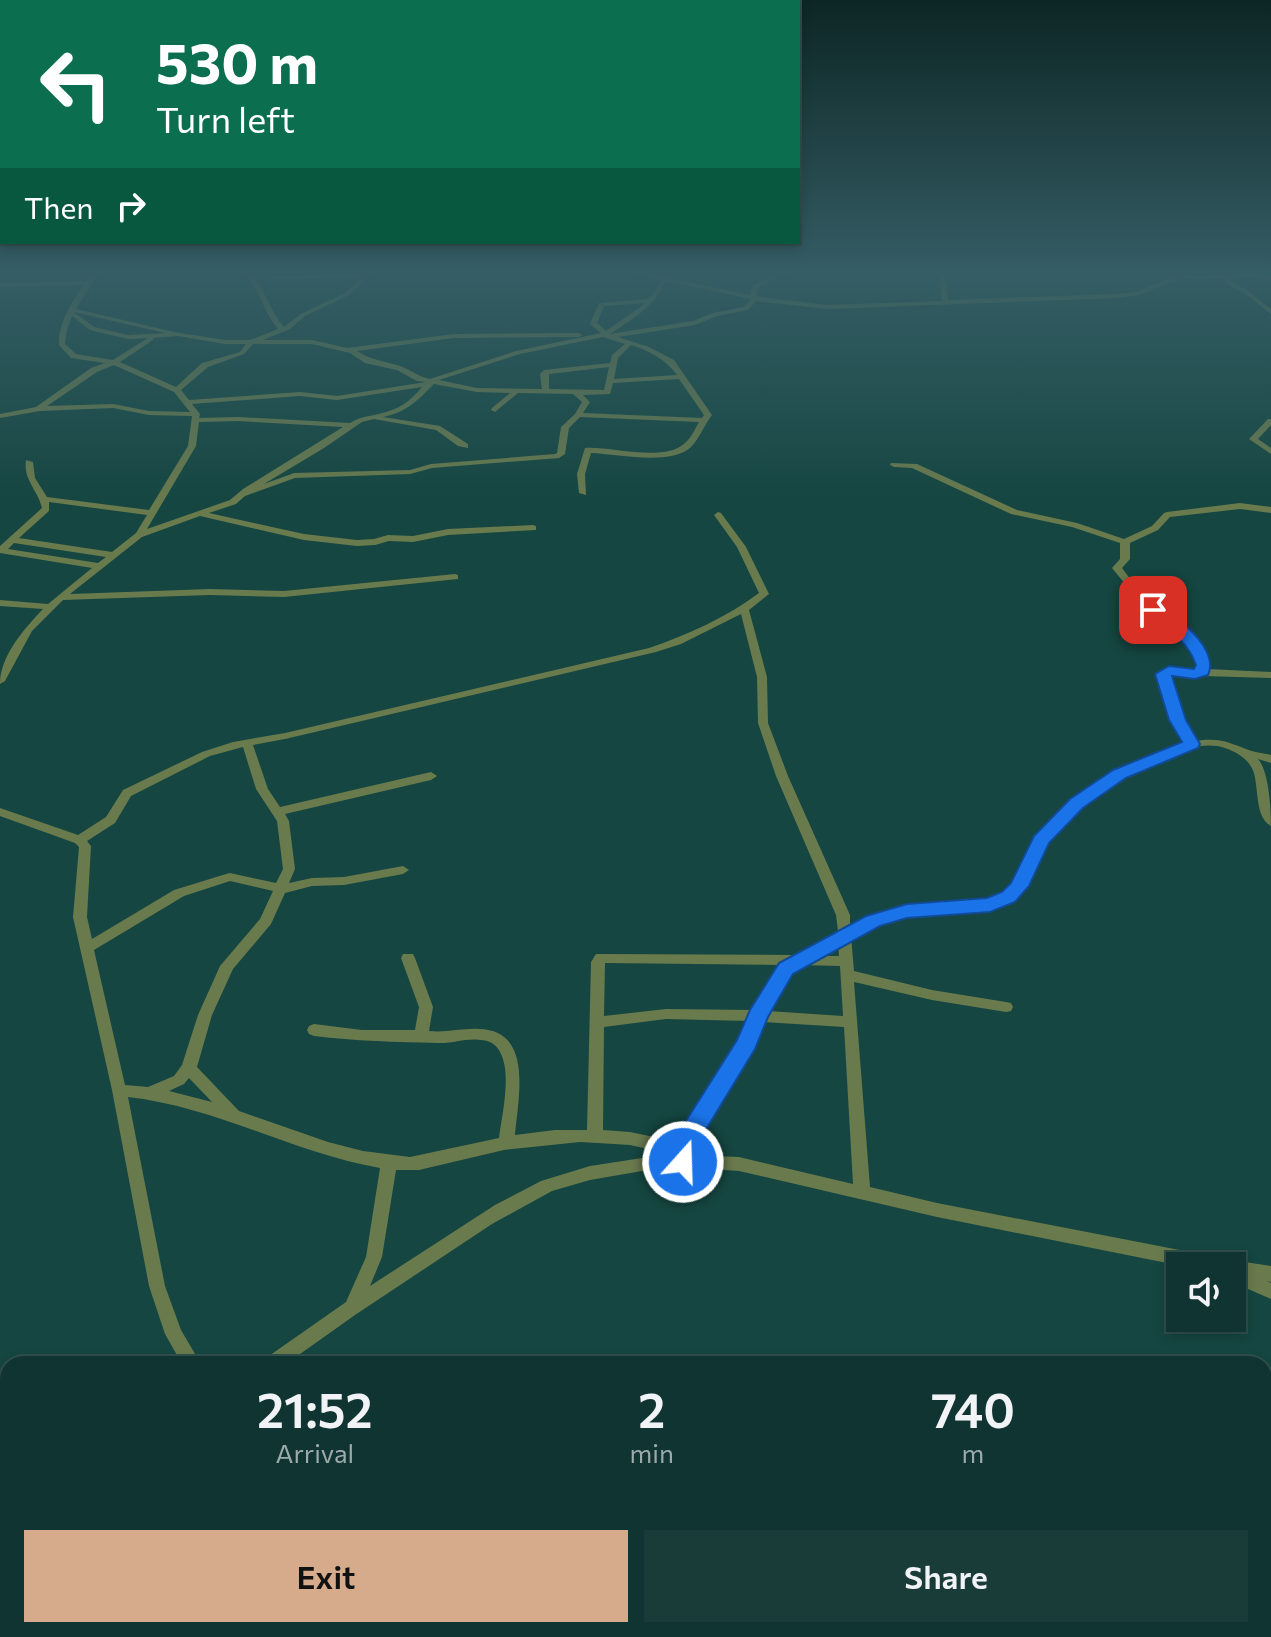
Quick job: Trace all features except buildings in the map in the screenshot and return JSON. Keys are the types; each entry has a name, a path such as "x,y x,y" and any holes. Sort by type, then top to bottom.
{"street":[{"path":"67,349 74,356 114,362 177,390 190,402 197,417 192,446 139,535"},
{"path":"38,409 94,370 136,349"},
{"path":"177,390 205,365 238,355 244,349"},
{"path":"344,349 368,361 432,382 485,392 514,393 607,392 615,357 623,349"},
{"path":"347,350 352,349"},
{"path":"190,402 300,394 337,398 432,382 531,349"},
{"path":"243,494 294,476 410,472 427,466 455,466 483,460 546,458 562,451 588,450 634,455 679,450 686,446 708,415 677,368 648,349"},
{"path":"546,392 544,374 547,372 612,365"},
{"path":"610,381 683,377"},
{"path":"0,681 28,630 60,597 139,535 233,502 349,425 363,418 392,413 413,402 432,382"},
{"path":"495,410 514,393"},
{"path":"562,451 565,427 586,402 579,393"},
{"path":"0,416 38,409 94,406 197,417 349,425"},
{"path":"578,415 704,420"},
{"path":"374,417 411,426 439,428 465,446"},
{"path":"1271,421 1253,439 1271,452"},
{"path":"583,493 581,474 588,450"},
{"path":"1,550 46,509 44,499 30,482 29,462"},
{"path":"894,465 914,466 1014,512 1074,525 1125,542 1155,528 1167,515 1240,506 1271,510"},
{"path":"44,499 152,513"},
{"path":"199,514 304,537 357,543 388,538 413,539 448,532 533,528"},
{"path":"79,840 108,824 117,813 122,796 206,754 652,650 677,642 744,609 764,594 741,547 718,515"},
{"path":"12,540 113,555"},
{"path":"1125,542 1125,559 1117,568 1153,610 1187,635 1197,647 1204,665 1200,672"},
{"path":"1,550 99,566"},
{"path":"60,597 210,592 284,594 455,577"},
{"path":"0,603 50,607"},
{"path":"744,609 762,677 763,723 816,857 838,898 846,934 862,1192"},
{"path":"1192,744 1177,720 1163,674 1169,671 1271,675"},
{"path":"153,1091 179,1080 189,1068 205,1015 227,966 266,921 289,869 283,821 262,789 247,743"},
{"path":"682,1156 786,969 873,921 907,911 978,907 1009,897 1019,886 1041,840 1076,803 1120,774 1192,744 1220,743 1271,760"},
{"path":"1243,752 1258,766 1262,795 1271,822"},
{"path":"1258,766 1271,760"},
{"path":"277,812 431,776"},
{"path":"0,812 79,840 85,846 80,917 119,1090 157,1286 174,1334 187,1356"},
{"path":"88,947 179,893 230,877 282,889 403,870"},
{"path":"595,1135 598,962 606,957 801,960 848,968 932,995 1006,1007"},
{"path":"408,958 426,1007 424,1036"},
{"path":"598,1022 666,1014 851,1022"},
{"path":"314,1030 434,1039 484,1034 496,1037 508,1046 513,1062 506,1143"},
{"path":"189,1068 232,1113"},
{"path":"119,1090 153,1091 232,1113 325,1150 389,1162 417,1163 506,1143 576,1134 650,1140 682,1156"},
{"path":"283,1356 506,1208 548,1186 584,1175 682,1156 726,1162 937,1210 1166,1254"},
{"path":"352,1308 374,1257 389,1162"},
{"path":"1246,1272 1271,1274"},
{"path":"1246,1278 1271,1291"}],"route":[{"path":"683,1162 682,1150 687,1139 747,1043 758,1016 786,969 873,921 907,911 990,905 1009,897 1019,886 1041,840 1076,803 1120,774 1192,744 1177,720 1163,674 1169,671 1195,674 1203,671 1204,665 1197,647 1187,635 1153,610"}]}
